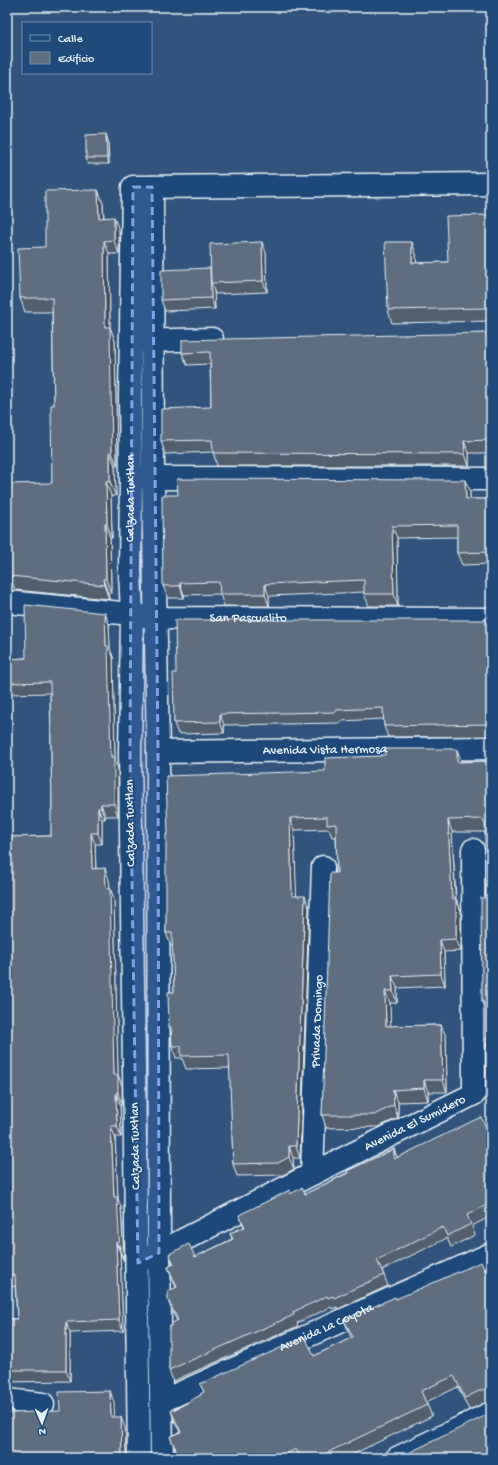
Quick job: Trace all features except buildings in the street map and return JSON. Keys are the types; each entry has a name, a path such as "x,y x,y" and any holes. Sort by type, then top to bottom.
{"street":[{"path":"142,187 491,184"},
{"name":"Calzada Tuxtlan","path":"140,1458 130,754 132,614 130,572 130,341 142,187"},
{"name":"Calzada Tuxtlan","path":"142,187 153,341 158,752 159,1253 162,1458"},
{"path":"130,341 231,339"},
{"path":"131,478 491,479"},
{"name":"San Pascualito","path":"7,602 132,614 156,618 491,619"},
{"name":"Avenida Vista Hermosa","path":"158,752 491,748"},
{"name":"Avenida El Sumidero","path":"138,1263 312,1174 474,1094 473,850"},
{"name":"Privada Domingo","path":"312,1174 323,868"},
{"name":"Avenida La Coyota","path":"162,1401 491,1254"},
{"path":"7,1400 43,1404"},
{"path":"397,1458 491,1413"}],"highlighted area":[{"path":"133,187 152,187 158,752 159,1253 138,1263 130,754"}]}
